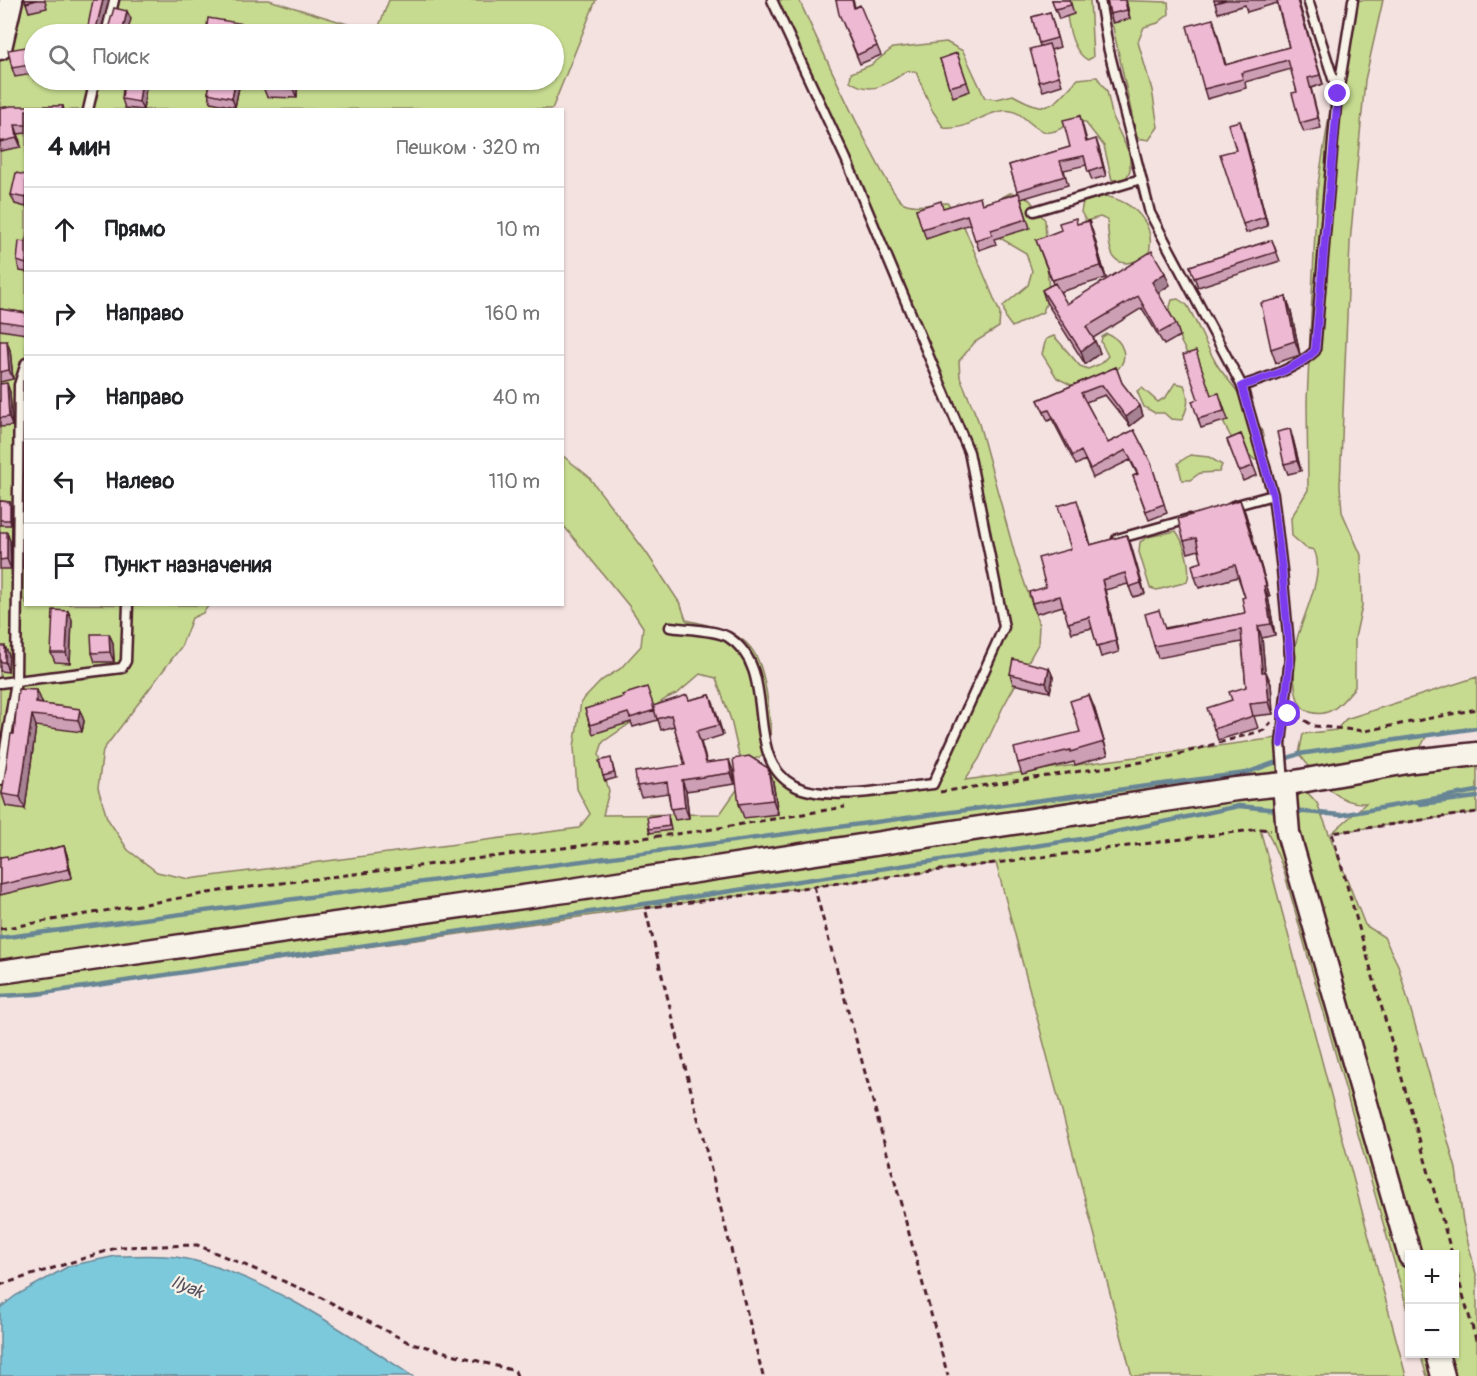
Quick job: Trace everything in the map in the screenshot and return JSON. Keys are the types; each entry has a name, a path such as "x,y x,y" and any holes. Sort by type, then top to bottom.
{"street":[{"path":"0,48 11,0"},
{"path":"0,972 565,891 1236,789 1285,801 1413,761 1477,754"},
{"path":"1285,801 1408,1250"},
{"path":"1438,1358 1443,1376"}],"lane":[{"path":"108,24 114,0"},
{"path":"670,627 726,636 745,651 756,677 768,754 776,771 794,785 827,794 933,784 1004,627 969,452 846,159 772,0"},
{"path":"1100,0 1150,213 1242,386 1273,495 1290,657 1288,714 1281,744 1285,801"},
{"path":"1308,0 1338,94"},
{"path":"1242,386 1288,370 1303,362 1315,351 1338,94 1353,0"},
{"path":"88,108 93,90"},
{"path":"1034,211 1141,179"},
{"path":"0,780 16,681 22,384 10,386"},
{"path":"1229,507 1273,495"},
{"path":"1108,541 1196,517"},
{"path":"0,683 122,668 126,661 128,606"}],"path":[{"path":"938,792 1162,759 1264,730 1288,714 1314,726 1365,731 1477,709"},
{"path":"763,1376 645,908 1260,829 1285,801"},
{"path":"0,929 226,890 707,830 856,805"},
{"path":"1451,1250 1332,833 1477,812"},
{"path":"814,886 948,1376"},
{"path":"0,1285 119,1247 197,1245 314,1294 408,1342 515,1371 517,1376"},
{"path":"1459,1278 1477,1343"}],"green space":[{"path":"0,0 269,0 347,24 24,24 24,90 560,90 552,108 24,108 24,606 208,606 203,613 192,618 181,647 103,750 98,788 107,818 128,850 157,872 189,879 579,828 590,814 577,789 574,747 581,702 602,680 620,669 641,646 643,627 629,606 564,526 564,457 588,476 646,552 681,605 686,620 736,635 754,652 765,682 770,716 771,735 768,754 746,762 739,755 731,720 716,678 700,674 678,693 667,698 603,742 599,754 609,791 603,815 720,814 736,791 766,771 776,772 794,785 827,793 933,784 1004,627 969,452 844,161 768,0 799,0 866,141 894,192 902,202 907,204 947,203 958,212 1000,313 999,327 975,342 959,361 960,377 978,420 1015,555 1039,625 1038,644 1003,707 979,759 965,780 1284,737 1283,784 1306,791 1317,803 1365,925 1384,937 1398,965 1456,1169 1463,1222 1477,1278 1477,1376 1427,1376 1421,1358 1459,1358 1459,1250 1405,1250 1405,1301 1283,868 1267,830 1260,829 1406,1376 1132,1376 996,863 650,907 78,988 0,996"},
{"path":"389,0 596,0 564,79 564,24 380,24"},
{"path":"1065,0 1090,0 1093,57 1088,60 1082,56 1073,42"},
{"path":"1107,0 1168,2 1169,14 1158,23 1144,27 1138,42 1152,90 1158,127 1149,140 1137,138"},
{"path":"1348,0 1383,0 1365,80 1350,243 1340,486 1342,512 1361,555 1362,606 1355,638 1355,687 1336,707 1317,714 1303,708 1299,702 1295,690 1294,668 1297,639 1315,582 1317,559 1314,550 1306,548 1292,536 1291,518 1308,490 1307,401 1317,190"},
{"path":"946,42 963,51 985,98 997,99 1013,95 1036,105 1050,105 1078,79 1097,77 1107,91 1113,119 1130,155 1130,170 1126,179 1112,180 1104,146 1085,122 1073,123 1055,131 1046,132 1015,112 1001,111 961,127 944,128 932,110 916,72 907,71 886,84 872,88 865,88 850,81 851,73 871,65 893,48"},
{"path":"1010,193 1021,194 1030,200 1045,220 1049,295 1043,312 1012,327 1006,319 1003,306 1028,285 1032,271 1026,253 1000,238 992,220 997,200"},
{"path":"1105,196 1134,209 1141,217 1150,234 1148,256 1135,262 1118,261 1110,249 1107,220 1100,217 1086,221 1081,212 1083,202"},
{"path":"1178,299 1187,305 1216,363 1259,425 1264,438 1263,450 1255,460 1232,439 1181,342 1169,310 1172,300"},
{"path":"1107,334 1121,345 1124,359 1121,365 1108,376 1075,387 1057,378 1042,354 1046,339 1054,336 1080,366 1088,369 1100,364 1108,356 1101,342 1102,337"},
{"path":"1175,383 1184,385 1188,399 1182,420 1171,419 1164,413 1155,413 1144,407 1137,391 1142,388 1158,402 1166,397"},
{"path":"1190,455 1209,457 1222,465 1219,472 1200,473 1190,480 1182,480 1178,463"},
{"path":"1176,531 1186,556 1189,570 1187,582 1157,590 1150,588 1139,552 1140,542 1148,537"},
{"path":"1477,677 1477,728 1427,735 1412,764 1477,757 1477,812 1332,833 1366,803 1345,799 1327,787 1299,754 1303,734 1336,730 1346,719"}],"water":[{"name":"Ilyak","path":"116,1256 176,1257 207,1264 237,1275 299,1304 412,1376 0,1376 0,1308 15,1296 69,1266"}],"building":[{"path":"93,0 103,0 97,24 88,24"},
{"path":"836,0 852,0 854,8 860,5 877,46 857,55 839,14"},
{"path":"1052,0 1069,0 1071,5 1055,9"},
{"path":"1107,0 1125,0 1127,10 1110,14"},
{"path":"1277,0 1297,0 1320,75 1308,78 1318,118 1300,123 1292,93 1297,92 1288,60 1241,73 1243,79 1204,89 1187,26 1213,19 1225,65 1289,47"},
{"path":"114,8 127,11 124,24 109,24"},
{"path":"1050,12 1057,38 1039,43 1032,17"},
{"path":"208,18 245,24 207,24"},
{"path":"1049,44 1059,76 1039,82 1030,49"},
{"path":"24,47 24,66 12,68 8,50"},
{"path":"957,53 967,82 949,87 940,59"},
{"path":"123,90 141,90 139,102 122,99"},
{"path":"209,90 234,90 232,98 208,93"},
{"path":"63,106 62,108 24,108 24,125 15,125 17,138 0,142 0,108"},
{"path":"1080,116 1086,142 1096,139 1103,167 1088,172 1084,156 1060,161 1065,176 1017,191 1009,165 1070,147 1063,120"},
{"path":"1240,121 1265,217 1243,224 1220,154 1236,150 1228,124"},
{"path":"16,173 24,175 24,198 11,195"},
{"path":"1019,193 1027,219 991,230 992,235 975,240 967,215 922,229 916,209 941,201 943,208 980,197 982,204"},
{"path":"1076,218 1077,224 1089,221 1101,266 1052,280 1036,240 1061,230 1059,223"},
{"path":"1272,240 1276,252 1194,278 1190,266"},
{"path":"19,241 24,242 24,263 17,261"},
{"path":"1152,251 1165,273 1152,282 1176,324 1159,333 1138,296 1086,327 1095,341 1081,351 1042,290 1055,283 1067,304"},
{"path":"1286,297 1295,341 1271,349 1261,303"},
{"path":"0,309 24,313 24,325 0,321"},
{"path":"0,341 7,341 9,370 0,372"},
{"path":"1196,351 1211,395 1219,393 1224,411 1198,419 1192,401 1198,399 1183,355"},
{"path":"1116,367 1122,383 1140,406 1126,417 1102,385 1081,393 1108,443 1134,430 1151,463 1164,504 1146,511 1133,476 1138,474 1126,450 1090,469 1081,451 1073,456 1049,410 1044,412 1038,400"},
{"path":"7,383 9,417 0,418 0,384"},
{"path":"1290,429 1297,461 1284,464 1277,432"},
{"path":"1241,434 1253,466 1239,471 1227,440"},
{"path":"1077,500 1090,545 1127,535 1141,583 1129,587 1125,573 1102,580 1116,641 1097,646 1089,617 1068,623 1060,596 1032,603 1029,592 1046,587 1038,558 1071,549 1058,506"},
{"path":"1240,500 1266,585 1264,586 1271,624 1258,626 1262,672 1266,672 1269,702 1250,704 1253,716 1214,729 1207,708 1232,700 1229,692 1246,687 1241,630 1154,646 1145,614 1159,610 1165,629 1245,613 1242,598 1245,597 1235,565 1195,577 1192,565 1202,562 1196,538 1184,541 1178,519"},
{"path":"0,501 10,502 10,520 0,520"},
{"path":"0,532 7,532 7,559 0,560"},
{"path":"53,610 68,611 66,653 51,653"},
{"path":"91,634 109,634 110,652 92,653"},
{"path":"0,646 5,646 5,662 0,662"},
{"path":"1013,659 1049,668 1046,683 1010,674"},
{"path":"647,687 655,710 630,718 628,713 590,725 585,709"},
{"path":"18,689 37,690 36,703 80,709 78,720 32,715 20,797 2,794 11,734 14,734"},
{"path":"687,695 689,700 710,695 719,725 697,731 706,763 729,760 731,773 682,780 685,807 671,809 667,782 637,786 635,772 685,765 671,715 657,719 653,706"},
{"path":"1089,695 1104,742 1018,763 1014,748 1080,732 1070,701"},
{"path":"749,756 768,768 773,800 739,804 733,759"},
{"path":"611,758 614,773 603,776 599,761"},
{"path":"668,814 669,826 649,829 647,817"},
{"path":"64,846 69,869 0,885 0,857 7,856 8,859"}],"waterway":[{"path":"0,938 1246,773 1299,754 1477,728"},
{"path":"1293,811 1341,815 1477,791"},
{"path":"1420,804 1477,797"},
{"path":"0,996 37,994 1082,839 1239,806 1278,810"}],"route":[{"path":"1288,714 1285,717 1281,744 1290,657 1282,570 1273,495 1242,386 1288,370 1303,362 1315,351 1338,94"}]}
